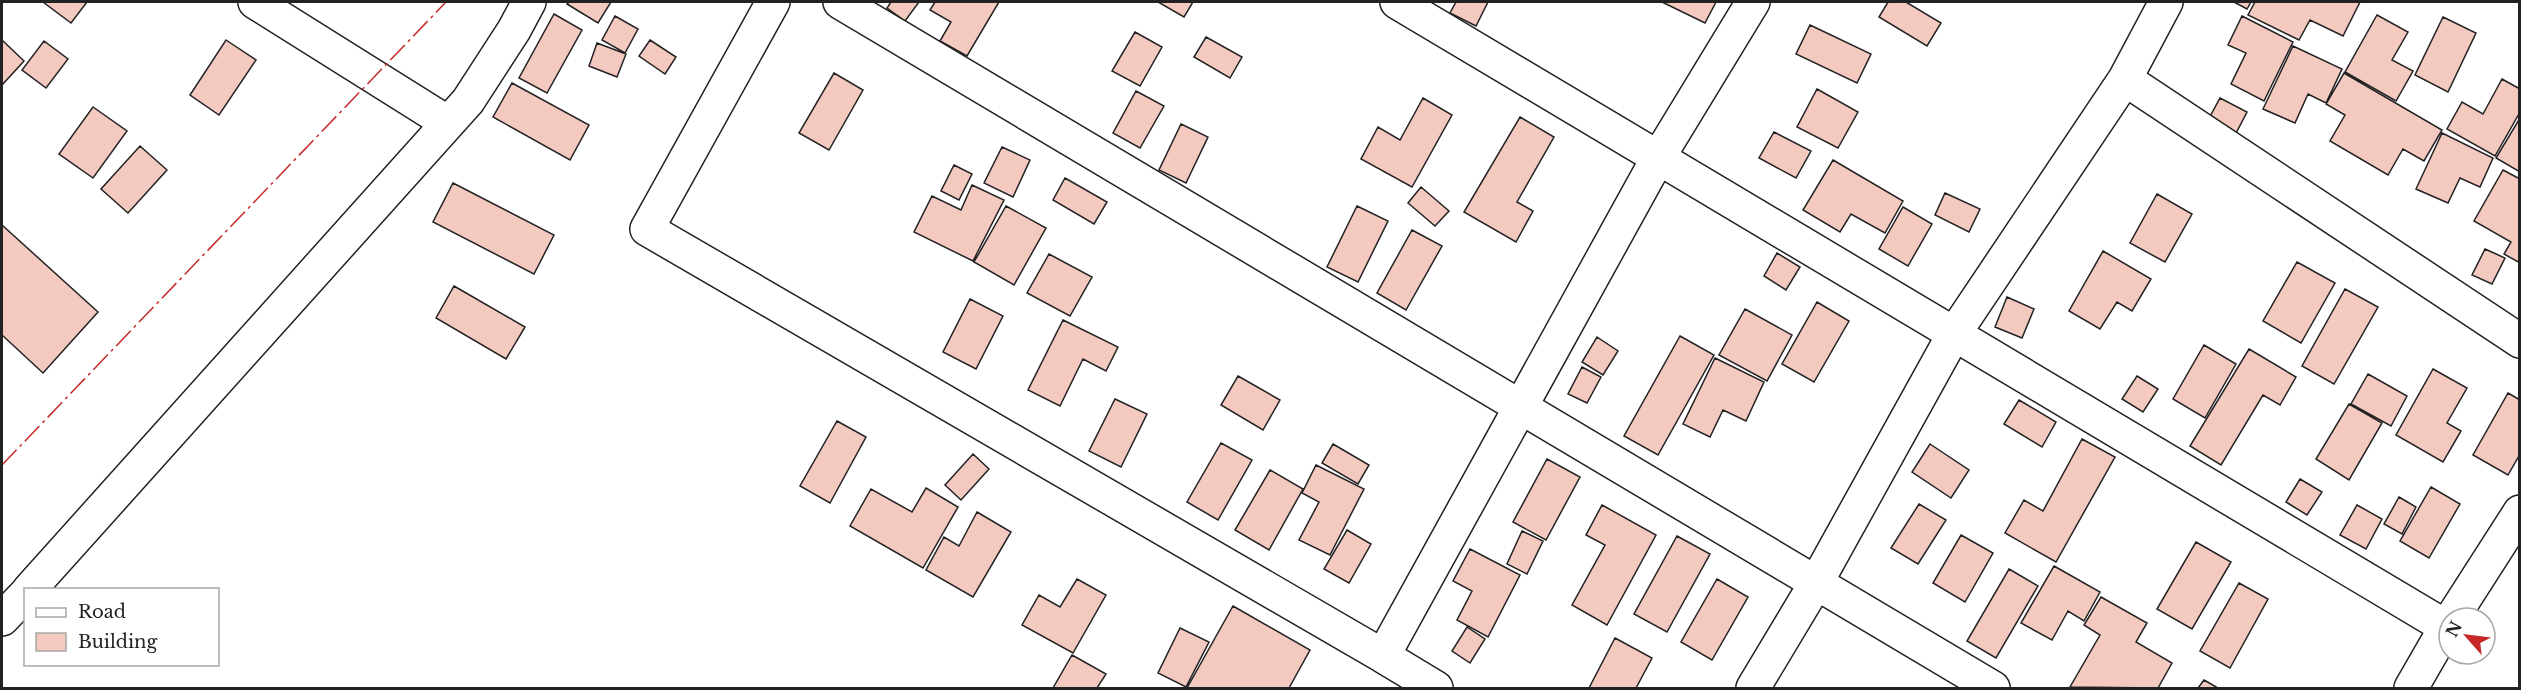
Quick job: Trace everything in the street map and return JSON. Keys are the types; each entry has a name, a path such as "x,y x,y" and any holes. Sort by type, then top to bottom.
{"street":[{"path":"255,2 448,123"},
{"path":"31,588 468,101 514,30 529,2"},
{"path":"773,2 647,229 1436,688"},
{"path":"840,2 1993,688"},
{"path":"1397,2 1953,334 2437,616"},
{"path":"1383,656 1659,158 1753,2"},
{"path":"1753,688 1816,583 1953,334 2125,79 2166,2"},
{"path":"2125,79 2520,341"},
{"path":"2460,606 2520,512"},
{"path":"2,619 24,596"},
{"path":"2411,688 2437,644"}],"building":[{"path":"43,2 87,2 71,23"},
{"path":"569,2 611,2 598,23 567,4"},
{"path":"891,2 919,2 905,21 887,8"},
{"path":"935,2 999,2 967,56 940,41 951,22 930,10"},
{"path":"1158,2 1193,2 1184,17"},
{"path":"1456,2 1488,2 1476,26 1450,13"},
{"path":"1662,2 1716,2 1705,23"},
{"path":"1888,2 1906,2 1941,23 1927,46 1879,17"},
{"path":"2234,2 2251,2 2247,9"},
{"path":"2255,2 2360,2 2343,36 2310,20 2299,40 2248,15"},
{"path":"554,14 582,30 547,93 519,78"},
{"path":"2377,15 2408,32 2392,60 2413,71 2396,101 2345,72"},
{"path":"615,16 638,29 625,53 602,40"},
{"path":"2242,16 2293,42 2264,101 2231,84 2246,53 2228,45"},
{"path":"2443,17 2476,33 2448,92 2415,75"},
{"path":"1810,25 1871,54 1857,83 1796,54"},
{"path":"1135,32 1162,47 1140,86 1112,71"},
{"path":"1206,37 1242,57 1230,78 1194,57"},
{"path":"2,40 24,61 2,85"},
{"path":"226,40 256,60 219,115 190,95"},
{"path":"650,40 676,57 665,74 639,56"},
{"path":"44,41 68,59 46,88 22,70"},
{"path":"597,43 626,54 617,77 589,66"},
{"path":"2293,46 2342,69 2326,103 2308,94 2295,123 2263,109"},
{"path":"834,73 863,90 829,150 799,133"},
{"path":"2344,73 2442,130 2424,161 2403,149 2388,175 2330,141 2345,115 2326,104"},
{"path":"2502,79 2520,89 2520,112 2495,156 2447,129 2462,102 2483,114"},
{"path":"512,83 589,125 570,160 493,117"},
{"path":"1817,89 1858,112 1838,148 1797,127"},
{"path":"1136,91 1164,106 1140,148 1113,133"},
{"path":"1423,98 1452,115 1412,187 1361,159 1378,127 1400,140"},
{"path":"2220,98 2247,112 2234,137 2207,122"},
{"path":"93,107 127,131 93,178 59,154"},
{"path":"1520,117 1554,137 1517,202 1533,211 1516,242 1464,212"},
{"path":"2520,118 2520,172 2496,158"},
{"path":"1181,124 1208,137 1186,183 1159,170"},
{"path":"1774,132 1811,151 1796,178 1759,158"},
{"path":"2442,133 2493,158 2480,187 2460,178 2448,203 2416,189"},
{"path":"140,146 167,170 128,213 101,189"},
{"path":"1002,147 1030,160 1013,197 984,183"},
{"path":"1833,160 1903,201 1885,233 1851,214 1840,232 1803,210"},
{"path":"954,165 972,174 959,200 941,191"},
{"path":"2503,170 2520,179 2520,263 2504,254 2511,242 2474,221"},
{"path":"1065,178 1107,202 1094,224 1053,200"},
{"path":"453,183 554,235 534,274 433,222"},
{"path":"972,185 1004,200 973,261 914,232 932,196 961,210"},
{"path":"1421,187 1449,211 1435,226 1408,203"},
{"path":"1945,193 1980,209 1969,232 1935,215"},
{"path":"2157,194 2192,214 2165,262 2130,243"},
{"path":"1006,206 1046,228 1014,285 974,262"},
{"path":"1357,206 1388,221 1358,282 1327,267"},
{"path":"1903,207 1932,224 1908,266 1879,249"},
{"path":"2,225 98,312 43,373 2,335"},
{"path":"1412,230 1442,246 1406,310 1377,293"},
{"path":"2485,249 2505,258 2492,284 2472,275"},
{"path":"2103,251 2151,279 2132,311 2117,302 2100,329 2069,311"},
{"path":"1777,253 1800,267 1786,290 1764,276"},
{"path":"1049,254 1092,277 1070,316 1027,293"},
{"path":"2297,262 2335,283 2301,343 2263,321"},
{"path":"454,286 525,327 506,359 436,318"},
{"path":"2345,289 2378,307 2334,384 2302,366"},
{"path":"2007,297 2034,309 2022,338 1995,327"},
{"path":"970,299 1003,316 976,369 943,352"},
{"path":"1817,302 1849,321 1814,382 1782,364"},
{"path":"1745,309 1792,335 1767,381 1719,355"},
{"path":"1063,320 1118,347 1106,371 1083,359 1060,406 1028,390"},
{"path":"1680,336 1714,355 1658,455 1624,436"},
{"path":"1597,337 1618,351 1603,375 1582,362"},
{"path":"2204,345 2236,364 2205,418 2173,399"},
{"path":"2249,349 2296,377 2280,405 2263,395 2221,465 2190,446"},
{"path":"1715,358 1764,382 1746,421 1723,410 1710,437 1683,424"},
{"path":"1582,367 1601,377 1587,403 1568,394"},
{"path":"2433,369 2467,388 2447,423 2461,431 2443,462 2396,435"},
{"path":"2368,374 2407,396 2391,426 2351,404"},
{"path":"1238,376 1280,400 1263,430 1221,405"},
{"path":"2137,376 2158,389 2143,412 2122,399"},
{"path":"2508,393 2520,400 2520,454 2508,475 2473,455"},
{"path":"1115,399 1147,414 1121,467 1089,451"},
{"path":"2019,400 2056,422 2042,447 2004,424"},
{"path":"2349,404 2382,423 2349,480 2316,459"},
{"path":"837,421 866,437 830,503 800,486"},
{"path":"2082,439 2115,457 2056,562 2005,533 2024,500 2043,511"},
{"path":"1221,443 1252,460 1218,520 1187,502"},
{"path":"1333,444 1369,465 1358,484 1322,463"},
{"path":"1930,444 1969,470 1951,498 1912,472"},
{"path":"973,454 989,469 961,500 945,485"},
{"path":"1547,459 1580,477 1546,540 1513,522"},
{"path":"1316,465 1364,489 1330,555 1299,540 1319,502 1302,493"},
{"path":"1270,470 1303,489 1269,550 1235,530"},
{"path":"2300,479 2322,492 2307,515 2286,502"},
{"path":"2431,487 2460,504 2429,558 2400,541"},
{"path":"926,488 958,507 923,568 850,526 871,489 912,512"},
{"path":"2399,497 2416,507 2402,534 2384,524"},
{"path":"1919,504 1946,520 1918,564 1891,548"},
{"path":"1602,505 1656,535 1607,625 1572,605 1605,545 1586,535"},
{"path":"2357,505 2382,519 2366,549 2340,535"},
{"path":"977,512 1011,532 973,597 926,570 944,537 959,546"},
{"path":"1347,530 1371,544 1349,583 1324,569"},
{"path":"1522,531 1543,541 1527,574 1507,564"},
{"path":"1961,535 1993,553 1965,602 1933,583"},
{"path":"1677,536 1710,554 1667,632 1634,614"},
{"path":"2196,542 2231,562 2192,629 2157,609"},
{"path":"1470,549 1520,575 1488,637 1457,620 1472,591 1453,581"},
{"path":"2054,566 2100,592 2084,621 2068,611 2052,640 2021,623"},
{"path":"2009,569 2038,586 1996,658 1967,641"},
{"path":"1077,579 1106,595 1073,653 1022,625 1039,595 1060,607"},
{"path":"1717,579 1748,597 1712,660 1681,642"},
{"path":"2239,583 2268,599 2230,668 2200,651"},
{"path":"2101,597 2147,623 2136,642 2172,663 2158,688 2070,687 2100,635 2084,625"},
{"path":"1233,606 1310,650 1289,688 1187,688"},
{"path":"1467,627 1485,639 1470,663 1452,651"},
{"path":"1180,628 1209,642 1186,687 1158,673"},
{"path":"1615,638 1652,658 1636,688 1589,688"},
{"path":"1072,655 1106,674 1097,688 1053,688"},
{"path":"2204,680 2218,688 2198,688"}],"power":[{"path":"2,465 446,2"}]}
